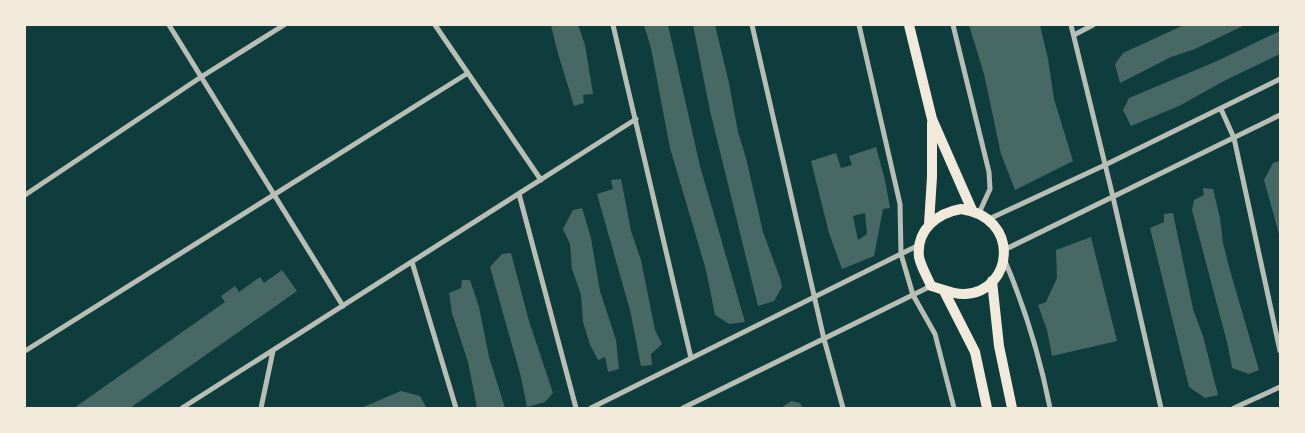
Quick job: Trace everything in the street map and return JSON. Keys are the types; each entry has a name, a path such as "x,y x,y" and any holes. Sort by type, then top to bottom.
{"main road":[{"path":"909,25 932,119 976,212"},
{"path":"929,224 932,176 932,119"},
{"path":"961,209 976,212 989,219 997,228 1002,238 1004,254 1000,270 992,281 975,292 965,294 944,291 931,286 919,256 923,234 929,224 938,216 949,211 961,209"},
{"path":"992,281 999,346 1012,408"},
{"path":"944,291 975,352 988,408"}],"street":[{"path":"169,25 343,306"},
{"path":"25,195 201,77 284,25"},
{"path":"435,25 541,180"},
{"path":"613,25 692,358"},
{"path":"752,25 824,339 842,408"},
{"path":"859,25 900,204 901,254 913,295 935,334 954,408"},
{"path":"953,25 989,172 990,189 976,212"},
{"path":"1071,25 1113,197 1161,408"},
{"path":"1074,35 1093,25"},
{"path":"25,351 468,73"},
{"path":"989,219 1280,80"},
{"path":"1221,109 1234,138 1280,351"},
{"path":"1050,408 1022,301 1004,254 1113,197 1280,115"},
{"path":"182,408 636,120"},
{"path":"519,194 576,408"},
{"path":"591,408 920,245"},
{"path":"412,262 456,408"},
{"path":"683,408 931,286"},
{"path":"261,408 273,351"},
{"path":"1234,408 1280,387"}],"building":[{"path":"551,25 578,25 585,45 593,94 583,95 584,103 574,106"},
{"path":"644,25 668,25 700,166 745,322 729,324 715,315 706,270 670,148 651,48"},
{"path":"693,25 715,25 738,132 763,232 780,278 782,287 774,301 758,306 710,111"},
{"path":"969,25 1040,25 1048,59 1054,99 1073,161 1015,190 1001,154 984,74"},
{"path":"1184,25 1245,25 1195,49 1171,57 1120,83 1115,64 1123,53"},
{"path":"1280,31 1280,54 1224,81 1179,106 1131,126 1123,110 1129,98 1217,61"},
{"path":"876,147 890,208 883,209 874,256 842,269 829,233 811,161 836,153 841,168 852,165 849,156","holes":["865,213 867,234 858,240 853,216"]},
{"path":"1280,161 1279,234 1264,180 1273,163"},
{"path":"621,179 631,231 641,260 655,330 662,344 651,354 652,365 641,366 630,310 597,194 613,189 611,180"},
{"path":"1203,188 1213,189 1229,267 1259,370 1249,374 1232,368 1228,346 1192,210 1194,200 1204,195"},
{"path":"582,208 591,238 600,291 616,340 619,369 608,372 605,357 598,360 590,345 583,322 581,295 572,269 570,244 563,229 573,210"},
{"path":"1173,213 1193,309 1203,336 1218,395 1205,398 1189,387 1150,228 1164,222 1164,214"},
{"path":"1091,237 1117,341 1052,356 1047,330 1038,305 1046,302 1057,278 1056,250"},
{"path":"511,253 529,321 553,393 545,402 527,407 521,377 490,267 502,254"},
{"path":"282,270 297,291 130,408 74,408 225,302 221,296 235,286 239,292 260,277 264,283"},
{"path":"462,280 470,280 479,307 489,357 505,408 477,408 468,362 452,313 449,293 461,288"},
{"path":"401,391 420,396 426,407 361,408"},
{"path":"791,401 800,403 803,408 781,408"}]}
